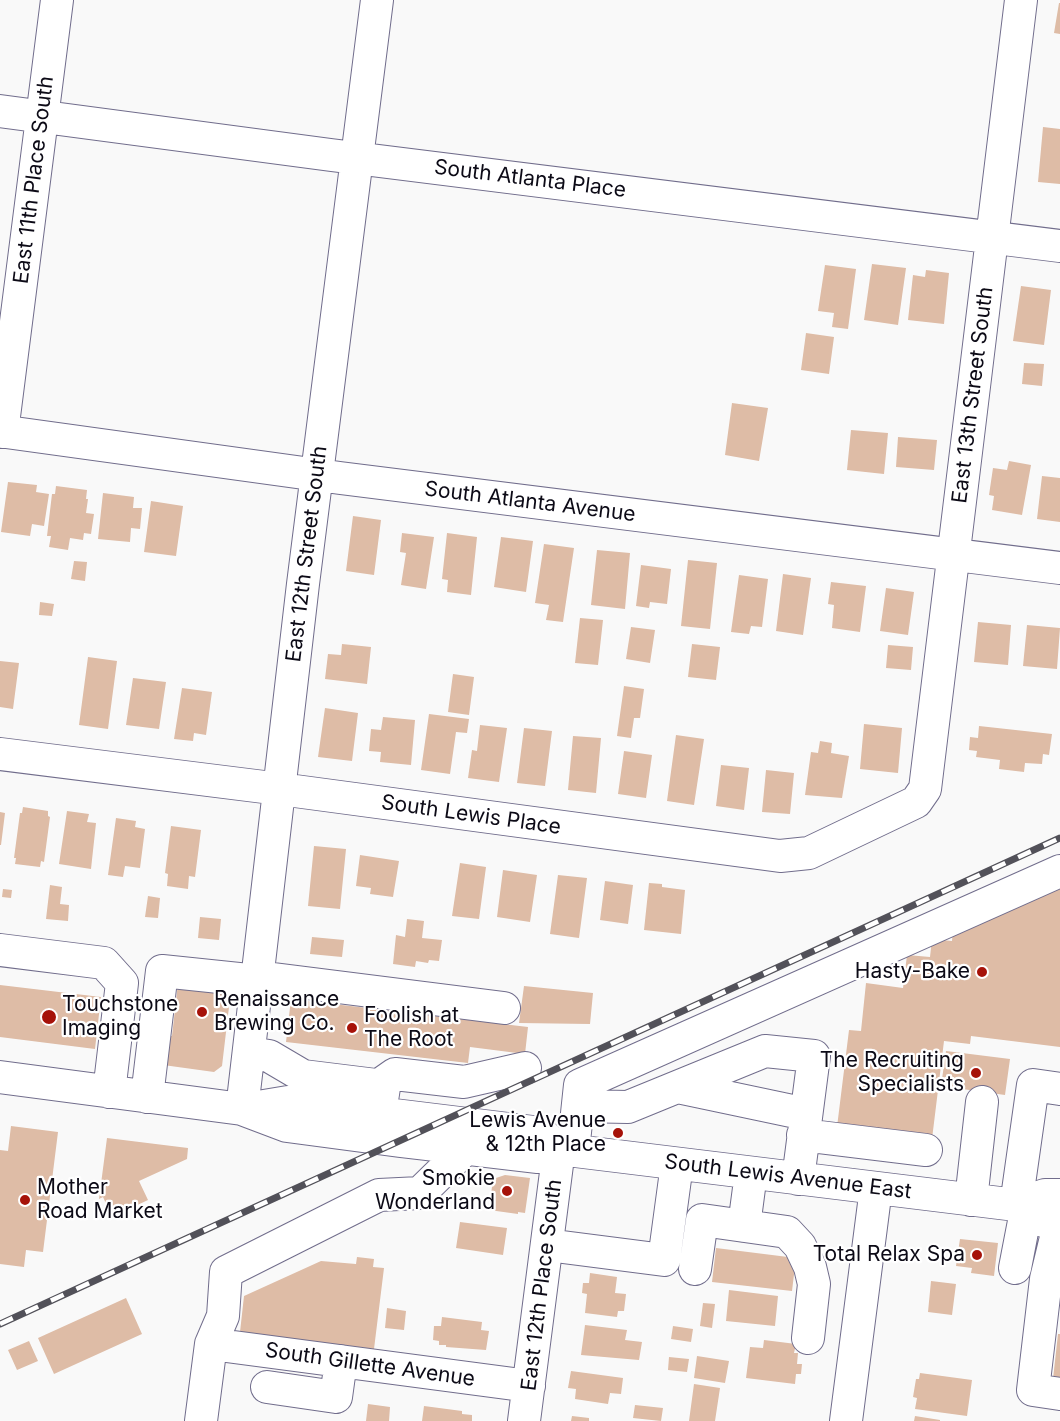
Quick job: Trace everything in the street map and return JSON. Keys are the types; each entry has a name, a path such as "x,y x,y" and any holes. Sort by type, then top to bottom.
{"street":[{"name":"East 11th Place South","path":"1,431 57,0"},
{"name":"East 12th Street South","path":"242,1109 317,475 377,0"},
{"name":"East 13th Street South","path":"925,789 1021,0"},
{"name":"South Atlanta Place","path":"0,111 1060,246"},
{"name":"South Atlanta Avenue","path":"1,431 317,475 1060,568"},
{"name":"South Lewis Place","path":"0,754 780,856 808,853 916,802 925,789"},
{"name":"East 12th Place South","path":"524,1421 547,1245 566,1150 578,1106 580,1085 1060,871"},
{"path":"0,950 104,963 122,983 109,1092"},
{"path":"147,1097 162,971 258,979 504,1008"},
{"path":"578,1106 628,1107 765,1051 813,1056 798,1179"},
{"path":"249,1053 269,1056 303,1076 382,1100 385,1081 395,1074 464,1082 525,1068"},
{"name":"South Lewis Avenue East","path":"0,1077 242,1109 287,1126 465,1149 538,1157 566,1150 1021,1208 1046,1195 1060,1215"},
{"path":"1016,1268 1033,1085 1060,1089"},
{"path":"678,1087 805,1124 838,1139 926,1150"},
{"name":"South Lewis Avenue East","path":"242,1109 288,1102 382,1100 542,1133 566,1150"},
{"path":"971,1200 982,1102"},
{"path":"832,1183 838,1139"},
{"path":"201,1421 211,1344 223,1316 226,1272 379,1196 420,1193 465,1149"},
{"path":"547,1245 664,1260 677,1164"},
{"path":"744,1226 751,1173"},
{"path":"846,1421 876,1188"},
{"path":"1060,1215 1053,1282 1033,1390 1060,1394"},
{"path":"695,1269 702,1220 787,1232 800,1246 810,1267 814,1284 808,1338"},
{"path":"813,1294 861,1300"},
{"name":"South Gillette Avenue","path":"211,1344 529,1386"},
{"path":"267,1387 336,1397 341,1361"}],"building":[{"path":"1060,3 1060,34 1054,33"},
{"path":"1043,127 1060,129 1060,184 1038,182"},
{"path":"872,264 906,268 898,325 864,320"},
{"path":"825,265 856,269 848,329 832,327 834,313 818,311"},
{"path":"926,270 949,273 944,324 908,320 913,275 925,277"},
{"path":"1021,286 1051,290 1044,345 1013,341"},
{"path":"806,333 834,337 829,374 801,370"},
{"path":"1024,363 1044,364 1042,386 1022,384"},
{"path":"732,403 768,408 759,461 725,455"},
{"path":"851,430 888,433 884,474 847,470"},
{"path":"898,437 937,440 934,470 896,467"},
{"path":"1009,461 1031,465 1022,515 992,510 994,496 989,495 993,468 1007,470"},
{"path":"1042,476 1060,478 1060,522 1037,519"},
{"path":"8,482 37,485 36,492 49,494 44,526 32,524 30,536 1,532"},
{"path":"56,486 87,490 86,513 94,514 91,534 84,533 83,540 70,538 68,550 49,547 51,536 47,536 52,494 55,494"},
{"path":"103,493 134,497 133,508 142,508 140,529 131,528 130,542 98,539"},
{"path":"151,501 183,506 176,556 144,552"},
{"path":"353,516 381,520 374,575 346,571"},
{"path":"402,533 434,537 426,589 401,585 406,553 400,552"},
{"path":"447,533 477,537 471,595 447,592 448,580 442,579"},
{"path":"501,537 533,541 526,592 494,587"},
{"path":"544,544 574,548 563,622 546,620 549,605 535,603"},
{"path":"597,550 630,553 625,609 591,605"},
{"path":"688,560 717,563 710,629 681,626"},
{"path":"74,561 87,562 85,581 71,579"},
{"path":"641,565 671,569 667,604 650,602 649,608 636,606"},
{"path":"783,574 811,578 803,635 776,631"},
{"path":"739,575 768,579 762,627 751,626 749,634 731,632"},
{"path":"831,582 866,586 860,632 832,628 834,605 828,604"},
{"path":"886,588 914,592 908,635 880,631"},
{"path":"40,602 54,604 52,616 39,615"},
{"path":"580,618 603,620 598,665 575,663"},
{"path":"978,622 1011,625 1008,665 974,662"},
{"path":"1027,625 1060,628 1057,669 1023,666"},
{"path":"631,627 655,630 650,663 626,659"},
{"path":"342,644 371,647 367,684 325,679 328,654 341,655"},
{"path":"692,644 720,647 716,680 688,677"},
{"path":"888,645 913,647 911,670 886,668"},
{"path":"88,657 117,661 108,729 79,725"},
{"path":"0,661 19,663 13,709 0,707"},
{"path":"453,674 474,677 469,715 448,712"},
{"path":"133,678 166,682 159,729 126,725"},
{"path":"624,686 644,689 640,718 634,718 631,738 617,736"},
{"path":"182,688 212,692 206,735 194,733 193,741 174,739"},
{"path":"325,708 358,713 352,761 318,757"},
{"path":"429,714 469,719 467,733 456,732 450,774 421,770"},
{"path":"383,717 415,720 411,765 380,762 381,752 369,751 371,729 381,730"},
{"path":"864,724 902,728 898,773 860,769"},
{"path":"480,725 507,728 499,782 468,778 472,750 477,751"},
{"path":"979,726 1052,734 1049,755 1043,754 1042,764 1025,763 1024,772 999,769 1000,760 976,757 977,751 969,750 970,737 978,738"},
{"path":"524,728 552,731 545,786 517,783"},
{"path":"676,735 704,739 694,805 667,801"},
{"path":"573,736 601,738 596,793 568,790"},
{"path":"820,741 832,743 831,753 849,756 842,798 805,795 811,752 818,753"},
{"path":"624,751 652,755 646,798 618,794"},
{"path":"721,765 749,768 744,810 716,806"},
{"path":"766,770 794,773 790,814 762,812"},
{"path":"23,807 48,811 50,817 44,862 41,861 40,867 15,864 20,813"},
{"path":"67,811 89,814 87,822 96,823 91,869 59,864"},
{"path":"0,812 5,813 1,845 0,845"},
{"path":"116,818 136,821 135,827 145,829 140,868 125,866 123,877 108,875"},
{"path":"171,826 201,830 195,877 189,876 188,889 167,886 168,874 165,873"},
{"path":"314,846 346,849 340,909 308,906"},
{"path":"360,855 399,861 393,897 370,894 371,888 356,886"},
{"path":"460,863 486,867 479,919 452,916"},
{"path":"503,870 537,875 530,922 497,917"},
{"path":"558,875 587,878 579,938 550,934"},
{"path":"605,881 633,885 628,924 600,920"},
{"name":"Hasty-Bake","path":"1060,881 1060,1047 971,1036 970,1044 944,1041 932,1139 837,1127 849,1030 861,1031 866,983 903,988 907,955 930,957 932,939 952,941 953,929"},
{"path":"649,883 685,890 681,934 644,930"},
{"path":"50,885 62,887 60,904 69,905 68,921 46,919"},
{"path":"3,889 12,890 11,898 2,897"},
{"path":"148,896 160,898 158,918 145,917"},
{"path":"200,917 221,919 219,940 198,938"},
{"path":"407,919 424,921 422,938 442,940 439,961 429,960 428,963 416,961 415,967 393,964 396,935 405,937"},
{"path":"312,937 344,940 342,957 310,954"},
{"name":"Renaissance Brewing Co.","path":"178,983 231,990 222,1066 214,1072 156,1064 160,1034 172,1036"},
{"name":"Touchstone Imaging","path":"0,985 101,997 95,1049 0,1037"},
{"path":"524,986 593,993 590,1024 519,1023"},
{"path":"291,999 528,1027 525,1054 470,1047 468,1063 286,1042"},
{"name":"The Recruiting Specialists","path":"946,1051 1010,1059 1005,1095 941,1086"},
{"name":"Mother Road Market","path":"11,1126 58,1132 43,1252 26,1250 24,1267 0,1264 0,1150 8,1151"},
{"path":"107,1138 188,1148 187,1159 139,1181 148,1200 112,1217 103,1197 99,1199"},
{"path":"505,1175 530,1178 525,1213 489,1210 493,1179"},
{"path":"460,1222 507,1228 503,1255 456,1248"},
{"name":"Total Relax Spa","path":"960,1239 998,1243 994,1276 971,1273 972,1268 956,1266"},
{"path":"716,1248 796,1258 792,1291 712,1282"},
{"path":"357,1257 374,1259 373,1267 384,1268 374,1349 240,1332 244,1296 321,1261 356,1264"},
{"path":"590,1273 617,1277 615,1293 626,1294 624,1311 618,1311 617,1317 585,1313 587,1294 582,1293 583,1283 589,1283"},
{"path":"931,1281 956,1284 952,1315 928,1312"},
{"path":"729,1290 778,1296 775,1326 726,1321"},
{"path":"126,1298 142,1334 54,1374 38,1338"},
{"path":"703,1303 715,1304 712,1328 700,1326"},
{"path":"387,1308 406,1311 404,1330 385,1328"},
{"path":"442,1317 482,1322 481,1330 489,1331 486,1350 439,1345 439,1341 433,1340 434,1326 441,1326"},
{"path":"585,1325 627,1330 625,1340 642,1342 639,1360 581,1355"},
{"path":"673,1326 693,1329 691,1342 671,1339"},
{"path":"1058,1334 1060,1334 1060,1380 1053,1379"},
{"path":"764,1340 796,1344 794,1353 798,1353 797,1364 802,1364 801,1374 796,1374 795,1384 746,1378 750,1347 763,1348"},
{"path":"29,1341 38,1361 17,1370 8,1350"},
{"path":"697,1356 729,1361 725,1383 694,1378"},
{"path":"669,1357 689,1359 687,1372 668,1370"},
{"path":"571,1371 623,1378 621,1394 610,1393 608,1404 575,1399 576,1389 568,1388"},
{"path":"920,1373 972,1380 967,1416 915,1409 917,1398 913,1397 916,1379 919,1379"},
{"path":"694,1384 720,1388 715,1421 689,1421"},
{"path":"368,1404 390,1407 389,1421 366,1421"},
{"path":"635,1405 663,1408 661,1421 633,1418"},
{"path":"424,1406 462,1411 462,1414 472,1415 472,1421 422,1421"},
{"path":"572,1416 589,1418 589,1421 571,1421"},
{"path":"915,1416 940,1420 940,1421 914,1421"}],"railway":[{"path":"0,1324 1060,838"}],"place":[{"name":"Hasty-Bake","path":"982,972"},
{"name":"Renaissance Brewing Co.","path":"202,1012"},
{"name":"Touchstone Imaging","path":"49,1017"},
{"name":"Foolish at The Root","path":"352,1028"},
{"name":"The Recruiting Specialists","path":"976,1073"},
{"name":"Lewis Avenue & 12th Place","path":"618,1133"},
{"name":"Smokie Wonderland","path":"507,1191"},
{"name":"Mother Road Market","path":"25,1200"},
{"name":"Total Relax Spa","path":"977,1255"}]}
